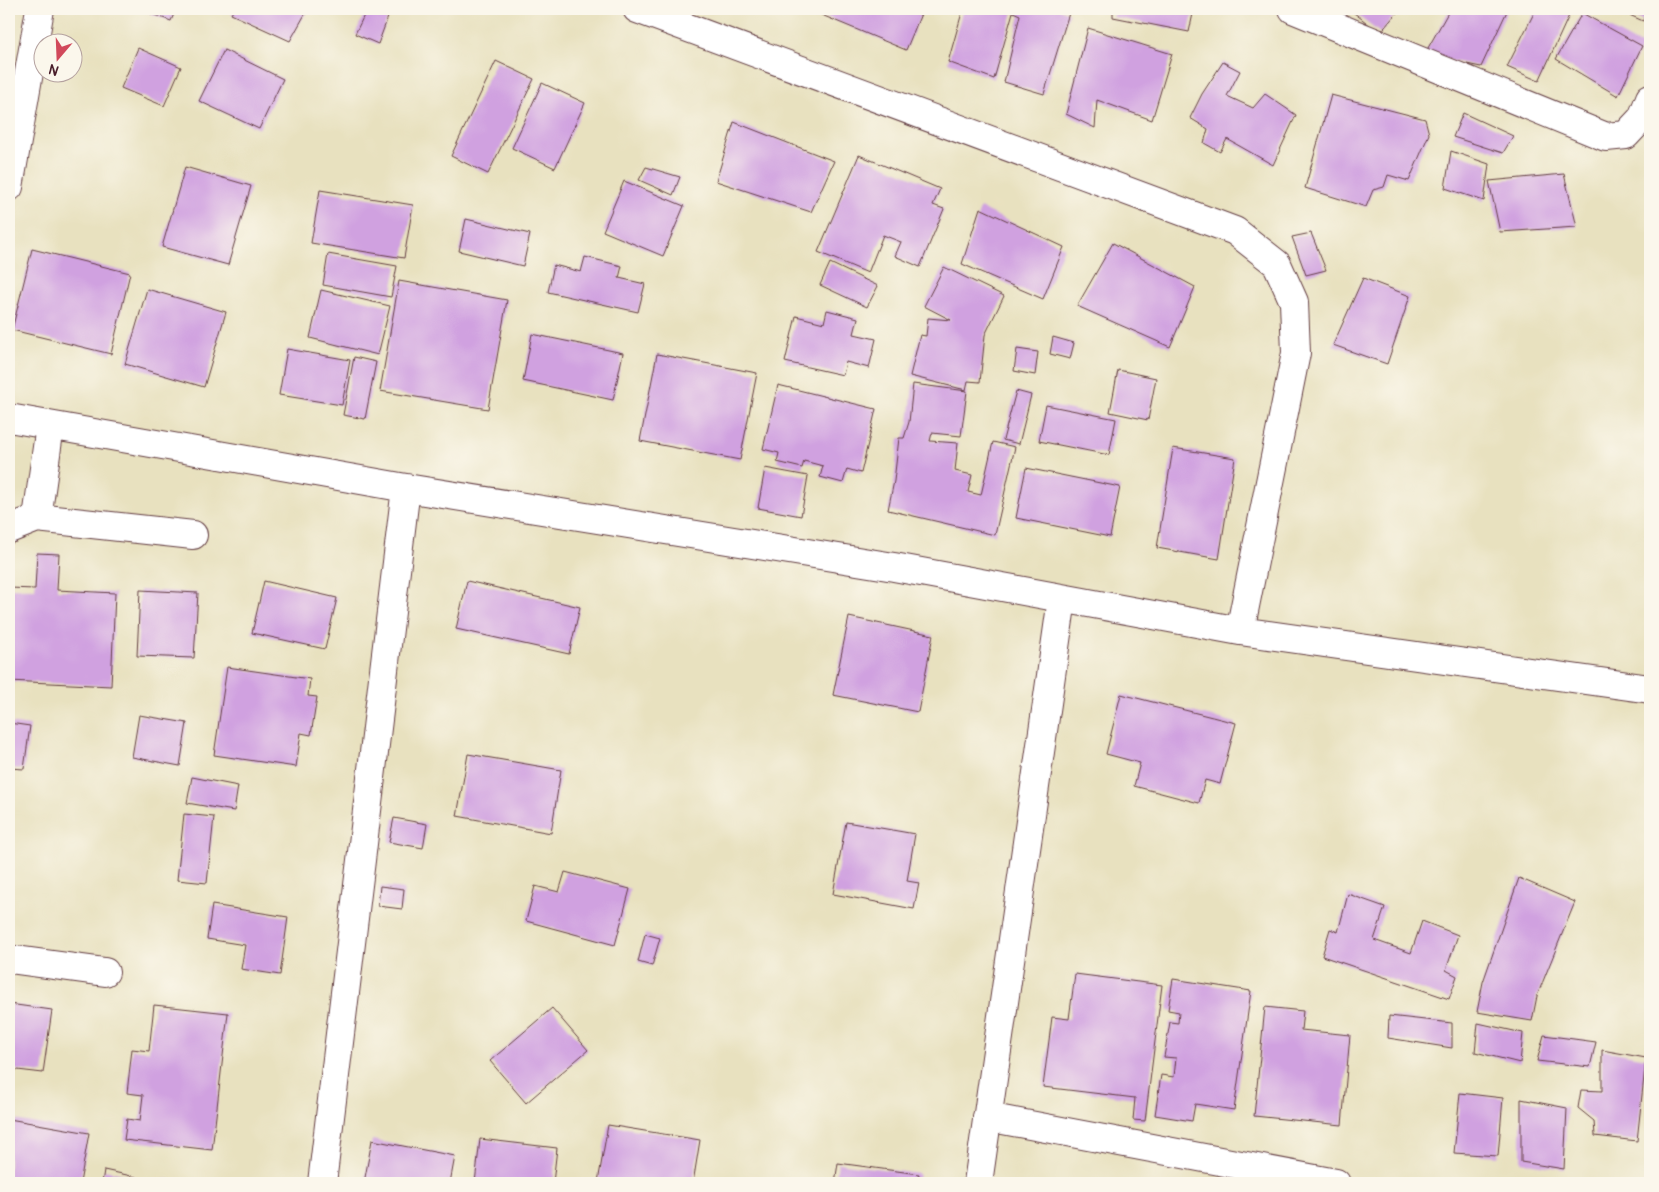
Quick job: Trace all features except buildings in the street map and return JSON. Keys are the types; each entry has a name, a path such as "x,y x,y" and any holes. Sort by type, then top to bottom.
{"street":[{"path":"9,188 40,9"},
{"path":"637,9 1235,230 1277,264 1294,302 1296,353 1240,631"},
{"path":"1293,9 1606,137 1626,135 1642,118 1650,98"},
{"path":"9,418 406,488 894,567 1240,631 1650,689"},
{"path":"37,518 50,426"},
{"path":"322,1183 406,488"},
{"path":"9,529 37,518 194,535"},
{"path":"978,1183 1062,599"},
{"path":"9,959 105,972"},
{"path":"987,1117 1336,1183"}]}
